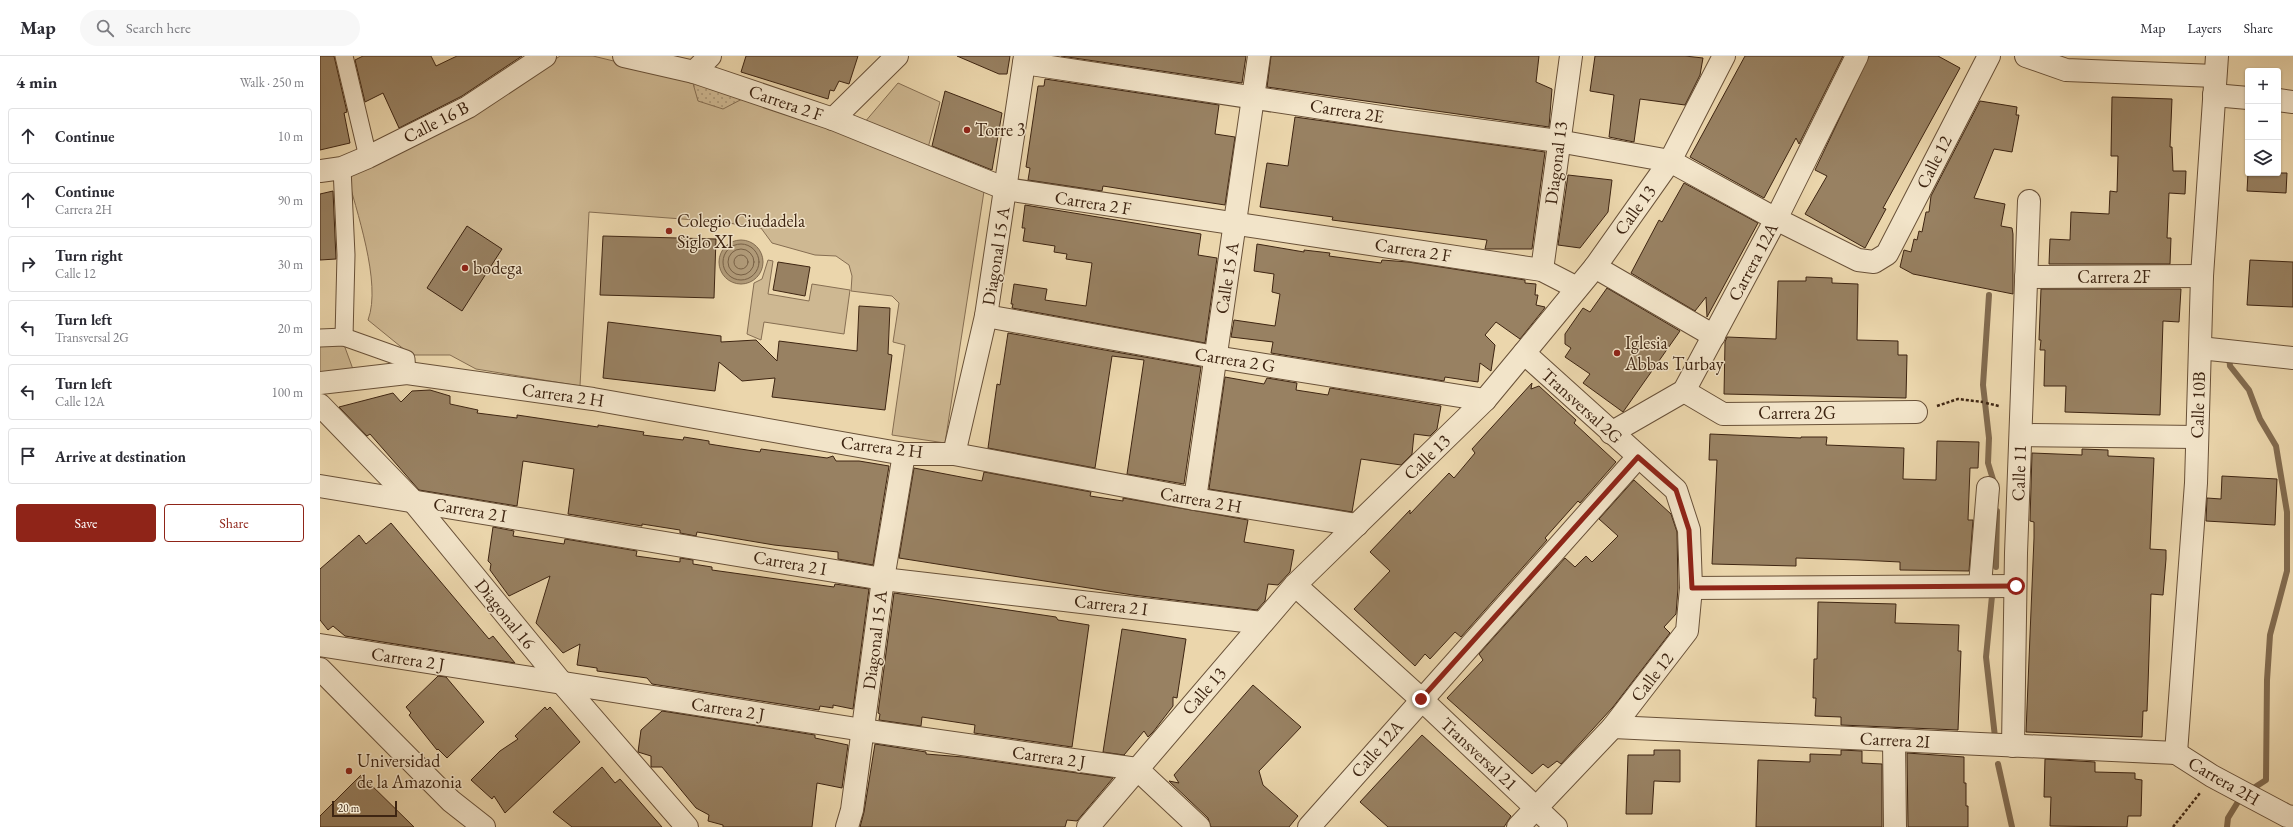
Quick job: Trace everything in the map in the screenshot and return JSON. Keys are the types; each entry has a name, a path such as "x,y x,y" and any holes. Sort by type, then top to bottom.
{"street":[{"path":"344,56 368,157"},
{"name":"Calle 16 B","path":"320,171 342,168 368,157 468,107 545,56"},
{"name":"Carrera 2 F","path":"624,56 694,72 833,119 1006,189 1235,225 1542,270 1577,288"},
{"path":"694,72 710,56"},
{"path":"833,119 897,56"},
{"name":"Calle 15 A","path":"1195,499 1235,225 1252,96 1259,56"},
{"name":"Diagonal 13","path":"1542,270 1558,141 1571,56"},
{"name":"Calle 13","path":"1088,827 1295,585 1485,400 1595,267 1670,161 1724,56"},
{"name":"Carrera 12A","path":"1684,391 1776,219 1857,56"},
{"name":"Calle 12","path":"1776,219 1858,260 1874,262 1887,254 1989,56"},
{"path":"2026,56 2066,70 2216,76 2245,96"},
{"name":"Carrera 2E","path":"1024,60 1401,120 1558,141 1670,161 1776,219"},
{"name":"Diagonal 15 A","path":"954,454 986,316 1024,60"},
{"name":"Calle 10B","path":"2176,753 2197,437 2202,276 2216,76"},
{"path":"2281,100 2293,102"},
{"path":"342,168 346,255 344,337"},
{"name":"Calle 11","path":"2013,746 2020,435 2029,201"},
{"path":"1595,267 1714,336"},
{"name":"Carrera 2F","path":"2026,278 2202,276"},
{"name":"Carrera 2 G","path":"986,316 1215,357 1485,400"},
{"path":"320,338 344,337 406,359 407,373"},
{"path":"2200,348 2293,358"},
{"name":"Transversal 2G","path":"1524,353 1676,490"},
{"name":"Carrera 2 H","path":"320,383 407,373 593,399 904,454 954,454 1195,499 1357,525"},
{"path":"1611,433 1684,391"},
{"name":"Carrera 2G","path":"1684,391 1723,414 1916,412"},
{"name":"Diagonal 16","path":"320,405 412,500 562,683 687,827"},
{"path":"2020,435 2197,437"},
{"name":"Diagonal 15 A","path":"847,827 852,810 883,579 904,454"},
{"name":"Calle 12A","path":"1309,827 1421,699 1638,457"},
{"name":"Carrera 2 I","path":"320,486 883,579 1262,623"},
{"path":"1980,585 1988,488"},
{"name":"Calle 12","path":"1518,827 1613,727 1687,631 1692,588 1689,530 1676,490"},
{"name":"Transversal 21","path":"1295,585 1421,699 1556,827"},
{"path":"1692,588 1980,585 2016,586"},
{"name":"Carrera 2 J","path":"320,645 863,730 1137,769"},
{"path":"320,669 452,801 484,827"},
{"name":"Carrera 2I","path":"1613,727 2176,753"},
{"path":"1894,740 1895,827"},
{"name":"Carrera 2H","path":"2176,753 2212,776 2289,820"},
{"path":"1137,769 1199,827"}],"path":[{"path":"1916,412 1958,399 1983,402"},
{"path":"2173,827 2212,776"}],"shaded area":[{"name":"Colegio Ciudadela Siglo XI","path":"560,56 593,56 692,80 829,127 985,185 945,443 892,435 905,345 893,342 899,303 892,296 851,291 852,276 849,265 836,256 815,255 772,243 761,228 722,222 589,212 580,386 476,369 450,355 411,355 368,320 372,287 370,267 361,226 346,171 474,114"},
{"path":"692,80 744,98 723,109 698,101"},
{"path":"898,83 940,102 928,148 864,123"},
{"path":"768,260 773,261 768,294 809,301 812,284 850,290 844,334 764,322 761,340 747,334 754,283 762,279"},
{"path":"343,342 354,372 320,375 320,344"}],"water":[{"path":"741,240 753,244 759,250 763,262 759,274 753,280 741,284 729,280 723,274 719,262 723,250 729,244"}],"building":[{"path":"320,56 334,56 347,112 344,113 350,143 320,150"},
{"path":"363,56 431,56 436,66 457,56 522,56 462,96 399,128 383,93 365,102 355,60"},
{"path":"746,56 858,56 849,84 839,81 834,91 830,90 828,99 741,72"},
{"path":"957,56 1010,56 1007,74 999,74"},
{"path":"1061,56 1246,56 1242,83"},
{"path":"1271,56 1539,56 1536,82 1552,89 1549,127 1267,87"},
{"path":"1595,56 1685,56 1703,58 1700,75 1685,105 1640,99 1634,142 1609,137 1614,95 1590,91"},
{"path":"1745,56 1843,56 1799,144 1796,138 1764,198 1690,157"},
{"path":"1869,56 1938,56 1960,68 1883,208 1886,209 1865,248 1805,214 1827,176 1815,170"},
{"path":"1045,79 1219,105 1215,134 1235,137 1225,205 1103,186 1102,191 1028,180 1030,168 1026,167 1038,86 1044,86"},
{"name":"Torre 3","path":"945,91 1002,113 992,170 932,146"},
{"path":"2112,97 2172,99 2170,147 2172,147 2173,171 2186,171 2185,194 2169,193 2167,238 2171,238 2170,264 2049,264 2050,239 2070,240 2071,212 2109,214 2110,191 2117,192 2118,156 2111,156"},
{"path":"1980,101 2017,107 2016,115 2019,115 2012,152 1994,149 1974,198 2005,204 2001,226 2012,228 2013,294 1913,274 1900,267 1904,250 1911,252 1914,239 1917,240 1919,231 1922,232 1926,212 1929,212 1931,196"},
{"path":"1295,117 1545,152 1532,249 1485,249 1487,240 1332,220 1333,217 1260,207 1267,163 1288,166"},
{"path":"2281,173 2287,173 2286,193 2247,191 2248,176 2281,176"},
{"path":"1568,175 1612,180 1608,212 1580,248 1558,245"},
{"path":"1684,183 1758,223 1707,317 1706,297 1695,311 1631,273 1659,220 1662,222"},
{"path":"333,191 336,259 320,260 320,194"},
{"path":"1025,205 1201,234 1198,255 1217,258 1205,343 1012,308 1013,304 1011,304 1014,284 1047,289 1045,300 1086,306 1092,263 1066,259 1067,254 1054,252 1055,246 1023,241 1025,228 1022,228"},
{"name":"bodega","path":"467,226 502,249 462,311 427,288"},
{"path":"603,236 716,239 714,298 600,295"},
{"path":"1257,244 1304,252 1304,250 1330,253 1329,256 1381,263 1382,260 1408,262 1525,280 1525,283 1536,284 1535,295 1538,295 1536,305 1545,307 1520,339 1496,322 1485,335 1495,345 1491,371 1480,363 1478,382 1445,377 1444,381 1271,353 1273,342 1231,337 1234,320 1275,326 1280,294 1272,292 1274,274 1254,271"},
{"path":"2250,260 2293,262 2293,307 2247,305"},
{"path":"778,262 810,267 805,296 773,290"},
{"path":"1806,277 1832,278 1832,283 1858,284 1857,340 1898,341 1898,355 1907,355 1906,398 1724,394 1725,342 1727,337 1776,339 1778,281 1806,281"},
{"name":"Iglesia Abbas Turbay","path":"1607,288 1680,331 1623,412 1583,383 1590,374 1565,357 1571,348 1565,344 1565,334 1583,308 1590,312"},
{"path":"2041,289 2181,289 2179,322 2163,321 2160,415 2065,412 2066,386 2044,386 2045,350 2040,350 2041,340 2039,340"},
{"path":"859,306 890,308 888,354 892,355 885,410 772,397 775,378 742,381 719,362 715,391 603,378 608,322 721,336 721,342 756,340 777,361 779,341 857,351"},
{"path":"1008,333 1201,367 1184,484 1127,474 1144,360 1112,356 1095,468 988,448 997,384 1000,385"},
{"path":"1225,377 1264,384 1267,378 1297,383 1296,390 1328,395 1330,388 1441,406 1437,429 1430,436 1414,434 1412,454 1401,465 1361,459 1352,512 1209,489"},
{"path":"1532,383 1531,389 1539,386 1576,420 1574,423 1616,462 1580,503 1578,501 1545,538 1547,540 1461,637 1455,632 1430,659 1425,654 1415,666 1354,609 1390,571 1370,552 1410,510 1410,514 1449,473 1454,478 1475,453 1472,449"},
{"path":"430,390 450,396 450,404 478,410 477,413 517,418 517,415 598,427 598,425 644,432 643,435 683,440 684,437 709,441 709,444 760,452 761,449 827,458 833,456 836,461 859,461 889,466 873,565 838,559 838,552 774,545 697,532 696,536 680,533 680,530 642,524 642,526 568,514 574,469 523,461 517,506 419,490 370,434 367,436 339,407 393,393 401,402 412,391"},
{"path":"1710,434 1801,438 1827,437 1826,445 1904,448 1903,479 1936,480 1937,441 1979,442 1978,468 1970,468 1968,520 1973,520 1969,571 1900,570 1900,562 1796,558 1796,566 1712,564 1717,460 1709,460"},
{"path":"2082,449 2108,450 2108,456 2154,458 2150,549 2166,550 2166,559 2163,595 2151,594 2147,711 2143,711 2142,737 2026,732 2034,538 2034,522 2030,521 2032,453 2082,455"},
{"path":"914,468 982,481 984,472 1091,492 1090,496 1123,501 1123,498 1248,520 1244,542 1294,550 1290,572 1278,585 1268,584 1265,601 1257,610 1133,595 899,558"},
{"path":"2222,476 2277,479 2275,525 2206,521 2207,498 2221,499"},
{"path":"1634,480 1671,514 1677,532 1678,588 1676,614 1664,627 1670,633 1613,707 1561,764 1557,761 1548,768 1543,764 1532,774 1447,698 1483,660 1479,654 1565,558 1575,567 1586,556 1592,562 1618,536 1599,519"},
{"path":"391,523 489,639 493,636 515,663 345,636 333,626 328,630 320,620 320,569 359,535 366,544"},
{"path":"493,527 514,531 513,536 564,544 565,539 637,551 636,556 680,562 680,558 693,560 693,564 712,567 712,570 834,587 835,584 869,589 853,709 833,705 833,708 820,706 819,710 652,684 647,678 597,671 597,668 577,665 580,644 563,653 536,623 550,576 509,596 490,570 491,564 488,561"},
{"path":"894,593 1056,617 1058,620 1089,625 1072,747 974,733 975,725 922,717 921,726 879,720 880,714 878,713"},
{"path":"1818,602 1896,604 1895,623 1959,625 1958,651 1961,651 1958,730 1841,725 1841,717 1815,716 1816,698 1813,698 1814,659 1817,659"},
{"path":"1122,629 1186,639 1177,698 1173,697 1173,706 1148,737 1144,731 1124,755 1103,752"},
{"path":"438,676 446,677 484,722 447,758 438,749 437,750 409,715 411,713 406,707"},
{"path":"1253,685 1301,727 1259,771 1263,785 1298,816 1289,827 1211,827 1208,818 1169,781 1179,783 1174,775"},
{"path":"545,707 547,710 550,707 580,742 505,813 494,796 492,799 471,780 500,751 518,739 515,736"},
{"path":"662,711 815,735 815,738 848,745 842,788 817,783 812,827 723,827 723,825 708,821 709,815 696,808 662,767 651,767 651,756 638,752 641,730"},
{"path":"1422,735 1511,816 1504,827 1388,827 1360,802"},
{"path":"875,744 926,752 926,754 963,757 1113,778 1077,821 1067,820 1065,827 860,827 864,812"},
{"path":"1654,750 1680,750 1680,782 1654,781 1652,814 1626,814 1628,755 1654,755"},
{"path":"1841,750 1862,751 1862,763 1882,764 1882,827 1756,827 1758,760 1810,762 1810,754 1841,755"},
{"path":"1907,753 1964,757 1964,783 1966,783 1968,827 1908,827"},
{"path":"2045,759 2095,762 2095,772 2135,773 2135,779 2142,780 2141,816 2128,816 2127,827 2050,826 2051,797 2044,797"},
{"path":"602,767 615,783 620,779 662,827 572,827 553,812"},
{"path":"361,775 414,827 320,827 320,816"}],"waterway":[{"path":"1989,295 1983,385 1989,438 1988,463 1995,486"},
{"path":"2229,356 2230,366 2249,390 2260,419 2276,446 2287,512 2287,571 2270,635 2267,680 2266,780 2249,791"},
{"path":"1996,567 1997,511"},
{"path":"1992,596 1986,657 1995,737"},
{"path":"1998,764 2012,827"},
{"path":"2227,827 2228,818 2241,797"}],"place":[{"name":"Torre 3","path":"967,130"},
{"name":"Colegio Ciudadela Siglo XI","path":"669,231"},
{"name":"bodega","path":"465,268"},
{"name":"Iglesia Abbas Turbay","path":"1617,353"},
{"name":"Universidad de la Amazonia","path":"349,771"}],"route":[{"path":"1421,699 1638,457 1676,490 1689,530 1692,588 1980,585 2016,586"}]}
